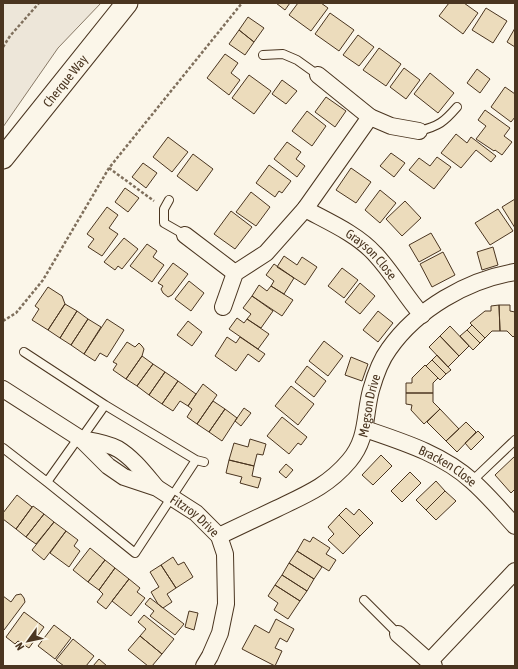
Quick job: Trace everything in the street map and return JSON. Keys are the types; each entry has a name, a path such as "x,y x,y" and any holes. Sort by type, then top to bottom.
{"street":[{"name":"Cherque Way","path":"3,158 127,3"},
{"path":"318,75 370,117 391,126 419,131"},
{"path":"223,307 235,273 266,253 305,209 370,117"},
{"name":"Grayson Close","path":"305,209 358,239 375,253 409,301 422,315"},
{"path":"184,235 235,273"},
{"name":"Megson Drive","path":"219,536 313,492 333,478 350,460 358,446 365,429 371,392 379,368 388,350 402,333 443,298 479,281 515,272"},
{"name":"Fitzroy Drive","path":"3,389 80,438 108,466 124,477 157,488 196,513 219,536 225,554 226,604 220,633 204,666"},
{"name":"Bracken Close","path":"365,429 422,449 446,462 472,481 515,526"},
{"path":"398,634 432,664 515,571"}],"lane":[{"path":"264,55 283,54 297,60 318,75"},
{"path":"419,131 436,126 448,118 457,107"},
{"path":"169,200 164,209 164,223 184,235"},
{"path":"3,448 135,554 172,497 200,461 105,405 24,352"},
{"path":"47,482 105,405"},
{"path":"472,481 515,440"},
{"path":"364,600 398,634"}],"path":[{"path":"3,47 10,36 39,3"},
{"path":"3,321 16,313 43,280 109,168 242,3"},
{"path":"109,168 164,209"}],"shaded area":[{"path":"3,3 101,3 58,48 3,127"}],"building":[{"path":"276,3 290,3 285,10"},
{"path":"298,3 321,3 328,8 311,31 289,15"},
{"path":"449,3 464,3 478,13 463,34 439,16"},
{"path":"486,8 507,21 493,43 472,30"},
{"path":"330,13 354,30 339,51 315,34"},
{"path":"248,17 264,28 254,42 239,30"},
{"path":"515,28 515,47 507,42"},
{"path":"239,30 254,42 245,55 229,44"},
{"path":"358,35 374,47 359,66 343,55"},
{"path":"379,48 401,64 386,86 363,70"},
{"path":"225,54 238,63 231,73 240,80 229,95 207,78"},
{"path":"404,68 420,80 406,99 390,87"},
{"path":"477,69 490,79 480,93 467,83"},
{"path":"430,73 454,93 438,113 414,94"},
{"path":"249,75 271,91 254,114 232,98"},
{"path":"282,80 297,91 286,104 272,94"},
{"path":"505,87 515,94 515,117 511,122 491,107"},
{"path":"326,97 346,111 335,127 315,112"},
{"path":"485,110 510,128 504,136 512,142 502,155 476,139 486,126 478,120"},
{"path":"307,111 326,126 312,146 292,131"},
{"path":"456,134 467,143 471,137 496,156 491,162 476,150 461,168 441,153"},
{"path":"168,137 188,152 172,172 153,157"},
{"path":"287,142 301,152 296,159 305,166 297,177 274,159"},
{"path":"391,153 405,163 394,177 380,166"},
{"path":"193,154 213,169 197,191 177,176"},
{"path":"437,157 451,167 434,189 409,170 419,158 430,166"},
{"path":"143,163 157,173 146,188 132,177"},
{"path":"269,165 291,181 282,193 279,191 275,197 256,183"},
{"path":"351,168 371,182 356,203 336,190"},
{"path":"125,188 139,198 128,212 115,202"},
{"path":"380,190 396,203 380,223 365,210"},
{"path":"251,192 270,207 256,226 236,212"},
{"path":"515,199 515,228 502,207"},
{"path":"405,201 421,218 402,236 386,219"},
{"path":"107,207 118,215 109,228 118,234 102,256 88,247 94,239 87,234"},
{"path":"498,209 513,231 490,245 475,223"},
{"path":"231,211 252,227 235,249 214,234"},
{"path":"431,233 441,250 419,262 409,245"},
{"path":"124,238 138,249 122,269 118,266 115,270 104,262"},
{"path":"147,244 157,251 153,257 164,265 152,282 130,266"},
{"path":"493,247 498,265 482,270 477,252"},
{"path":"443,252 455,275 432,287 420,264"},
{"path":"284,256 297,265 302,257 317,267 305,285 277,267"},
{"path":"173,263 188,274 172,295 168,297 161,289 163,286 158,283"},
{"path":"274,264 294,278 284,294 271,286 274,281 266,275"},
{"path":"342,268 358,280 344,298 328,286"},
{"path":"189,281 204,293 191,311 175,299"},
{"path":"360,283 375,296 360,314 345,302"},
{"path":"259,285 267,291 271,286 293,300 282,316 252,296"},
{"path":"48,287 62,296 65,304 48,330 32,320 39,309 35,306"},
{"path":"252,296 273,311 261,328 247,319 251,314 243,308"},
{"path":"65,304 77,311 60,338 48,330"},
{"path":"499,305 510,305 510,311 515,312 515,335 513,337 507,331 500,331"},
{"path":"499,305 500,331 492,331 485,338 470,323 485,311 491,311 491,306"},
{"path":"77,311 88,319 71,345 60,338"},
{"path":"378,311 393,323 378,342 363,330"},
{"path":"237,318 244,323 247,319 269,334 258,349 229,329"},
{"path":"88,319 101,327 84,354 71,345"},
{"path":"107,319 124,330 107,357 100,353 95,361 84,354"},
{"path":"188,321 202,332 192,346 177,335"},
{"path":"472,325 485,338 480,343 467,330"},
{"path":"450,326 469,346 459,356 440,336"},
{"path":"467,330 480,343 473,350 460,336"},
{"path":"440,336 459,356 448,367 429,347"},
{"path":"227,337 236,343 240,337 265,354 259,362 248,354 236,371 215,356"},
{"path":"324,341 343,356 328,376 309,361"},
{"path":"127,342 135,347 139,343 144,349 142,356 126,379 113,370 117,364 113,362"},
{"path":"437,355 451,370 446,374 432,360"},
{"path":"142,356 153,364 137,386 126,379"},
{"path":"351,357 368,364 362,381 345,375"},
{"path":"432,360 446,374 440,380 426,366"},
{"path":"153,364 165,372 149,395 137,386"},
{"path":"425,365 438,378 433,383 433,393 406,393 406,383 412,383 412,378"},
{"path":"307,366 326,381 314,397 295,382"},
{"path":"165,372 178,381 162,404 149,395"},
{"path":"178,381 196,394 188,406 180,401 173,411 162,404"},
{"path":"203,384 217,395 197,424 187,417 192,409 188,406"},
{"path":"291,386 314,404 298,425 275,406"},
{"path":"406,393 433,393 433,402 440,409 424,424 411,410 412,405 406,404"},
{"path":"213,401 225,409 209,432 197,424"},
{"path":"244,408 251,413 241,426 235,421"},
{"path":"225,409 237,418 222,441 209,432"},
{"path":"440,409 459,429 446,441 427,422"},
{"path":"282,417 307,437 301,445 298,443 289,454 267,436"},
{"path":"466,422 476,432 457,452 446,441"},
{"path":"478,431 484,437 471,450 465,443"},
{"path":"250,439 266,444 263,455 257,454 254,466 229,460 234,443 248,447"},
{"path":"381,455 392,466 373,485 362,475"},
{"path":"515,456 515,489 511,493 495,475"},
{"path":"229,460 254,466 252,476 261,478 258,488 240,483 242,477 226,473"},
{"path":"286,464 293,470 286,478 279,472"},
{"path":"410,472 421,483 402,502 391,491"},
{"path":"436,481 445,491 426,510 416,500"},
{"path":"445,491 456,501 436,520 426,510"},
{"path":"17,495 32,507 16,529 3,519 3,513"},
{"path":"33,506 44,514 26,537 16,529"},
{"path":"346,508 354,515 359,509 373,523 360,536 339,515"},
{"path":"44,514 54,522 36,544 26,537"},
{"path":"339,515 360,536 343,554 328,540 334,534 328,527"},
{"path":"54,522 66,531 44,560 32,550"},
{"path":"66,531 78,540 74,546 80,551 69,567 50,553"},
{"path":"313,537 330,548 326,554 336,560 329,571 297,551 304,539 310,542"},
{"path":"90,548 105,560 88,582 73,570"},
{"path":"297,551 322,567 314,579 289,563"},
{"path":"173,557 178,565 184,562 193,577 176,588 161,565"},
{"path":"105,560 115,568 99,590 88,582"},
{"path":"289,563 314,579 307,591 282,575"},
{"path":"161,565 176,588 167,594 172,602 163,608 158,604 151,592 159,587 150,572"},
{"path":"115,568 129,579 106,609 97,602 103,594 99,590"},
{"path":"282,575 307,591 300,601 275,585"},
{"path":"129,579 140,588 137,592 145,598 131,616 112,601"},
{"path":"275,585 300,601 288,619 274,610 278,603 268,596"},
{"path":"21,594 25,602 3,630 3,596 11,602 16,595"},
{"path":"150,598 184,624 175,635 150,616 154,611 145,604"},
{"path":"189,611 198,613 194,630 185,627"},
{"path":"24,612 44,627 29,648 18,641 15,644 6,637"},
{"path":"144,615 174,639 162,654 140,636 146,629 138,622"},
{"path":"276,619 294,629 287,642 280,638 275,648 282,651 275,666 242,649 255,625 269,633"},
{"path":"54,625 71,638 55,659 38,646"},
{"path":"140,636 162,654 152,666 148,666 128,650"},
{"path":"73,639 94,656 86,666 64,666 56,660"},
{"path":"99,659 107,666 93,666"}]}
